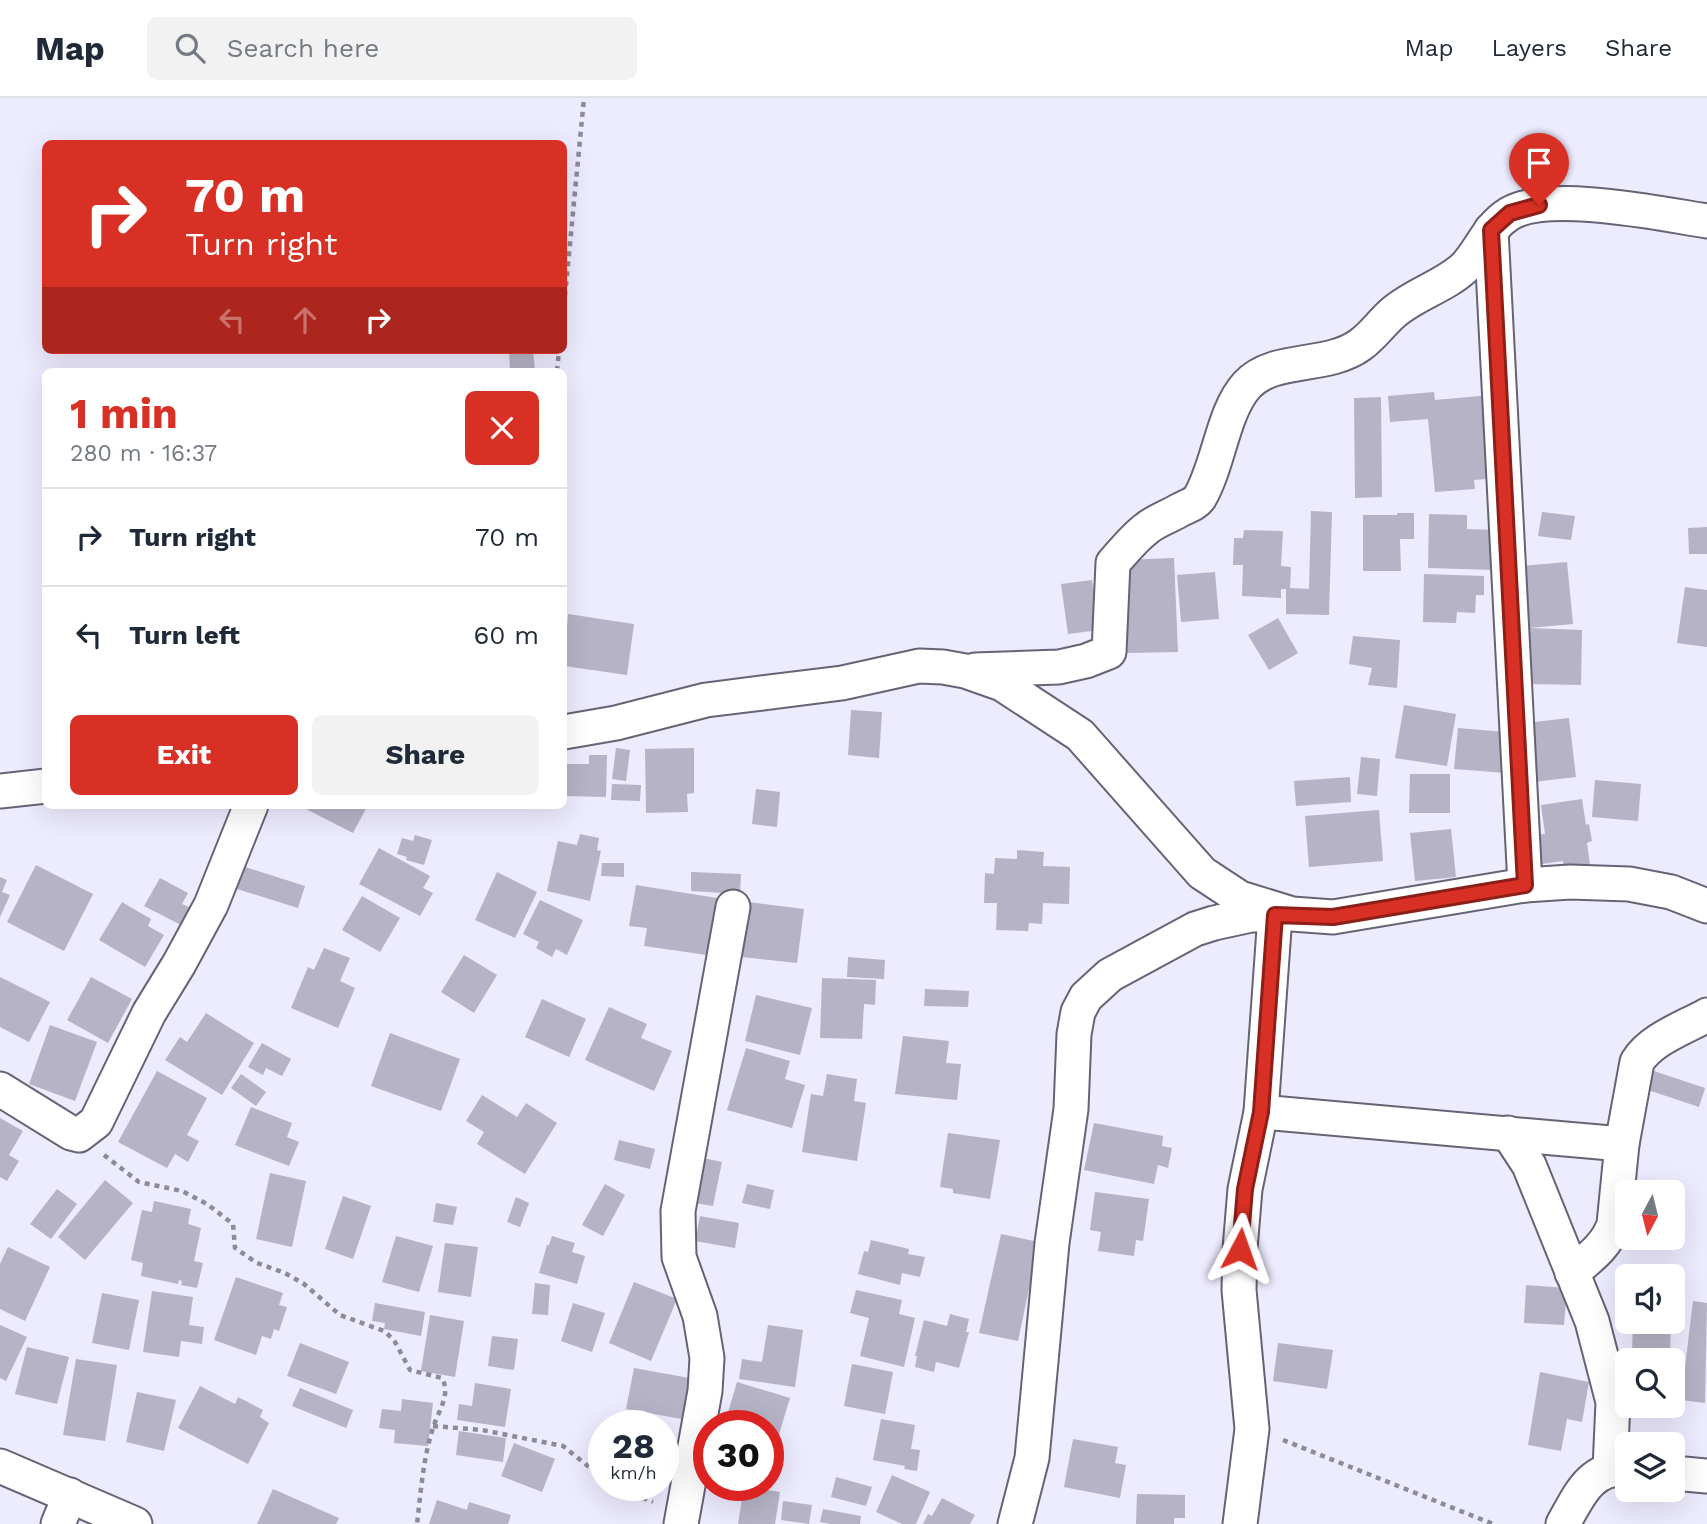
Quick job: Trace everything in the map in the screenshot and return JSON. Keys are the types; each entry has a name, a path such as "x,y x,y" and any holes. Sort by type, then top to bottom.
{"street":[{"path":"965,671 1059,667 1109,652 1113,563 1145,529 1198,500 1210,475 1231,412 1248,383 1278,368 1338,357 1359,346 1395,312 1459,272 1491,230 1510,213 1539,205 1577,205 1707,221"},
{"path":"1491,230 1525,885"},
{"path":"567,731 616,723 706,700 842,683 919,666 965,671 1002,684 1080,735 1202,873 1240,898 1284,915"},
{"path":"0,790 42,786"},
{"path":"0,1089 53,1123 79,1135 96,1122 149,1013 211,905 249,809"},
{"path":"1015,1524 1032,1458 1052,1243 1071,1109 1074,1034 1078,1012 1086,997 1110,975 1195,929 1251,915 1333,917 1525,885 1570,882 1629,884 1671,892 1707,906"},
{"path":"681,1524 705,1391 706,1358 699,1316 679,1257 678,1211 733,907"},
{"path":"1240,1524 1252,1429 1239,1290 1240,1249 1245,1189 1261,1112 1284,915"},
{"path":"1572,1273 1600,1248 1611,1234 1622,1144 1637,1062 1643,1054 1707,1015"},
{"path":"1261,1112 1622,1144"},
{"path":"1508,1133 1529,1165 1592,1321 1613,1402 1616,1432"},
{"path":"0,1466 64,1510 135,1524"},
{"path":"1563,1524 1582,1490 1592,1479 1615,1470"},
{"path":"1685,1474 1707,1476"}],"path":[{"path":"567,275 584,98"},
{"path":"79,1135 139,1182 182,1191 207,1205 233,1224 235,1248 257,1263 285,1273 304,1284 340,1315 384,1331 394,1340 410,1370 442,1378 446,1392 433,1426 417,1524"},
{"path":"433,1426 482,1430 563,1446 588,1466"},
{"path":"1252,1429 1493,1524"}],"building":[{"path":"509,354 533,354 535,368 510,368"},
{"path":"1434,392 1435,400 1490,395 1498,478 1474,480 1475,489 1435,492 1428,419 1390,422 1388,396"},
{"path":"1381,397 1382,497 1355,498 1354,398"},
{"path":"1311,511 1332,512 1329,615 1286,614 1286,589 1281,589 1281,598 1242,596 1243,565 1233,565 1234,538 1243,538 1244,530 1283,531 1281,566 1291,567 1290,588 1309,589"},
{"path":"1542,512 1575,516 1571,540 1538,536"},
{"path":"1414,513 1414,539 1400,539 1401,571 1363,571 1363,515"},
{"path":"1429,514 1467,515 1467,529 1496,530 1495,570 1428,568"},
{"path":"1707,527 1707,554 1689,554 1688,528"},
{"path":"1174,558 1178,652 1126,653 1122,560"},
{"path":"1567,562 1573,624 1529,628 1582,630 1581,685 1526,684 1528,628 1522,566"},
{"path":"1215,572 1219,619 1181,622 1177,575"},
{"path":"1424,574 1484,576 1484,595 1476,595 1475,613 1457,612 1456,623 1423,622"},
{"path":"1092,580 1099,630 1068,634 1061,584"},
{"path":"1685,587 1707,590 1707,647 1677,643"},
{"path":"568,614 634,624 627,675 567,666"},
{"path":"1278,618 1298,653 1269,670 1248,635"},
{"path":"1353,636 1400,640 1397,688 1368,685 1372,668 1349,664"},
{"path":"1404,705 1456,714 1447,766 1395,758"},
{"path":"851,710 882,712 879,758 848,755"},
{"path":"1569,718 1576,777 1533,782 1526,723"},
{"path":"1458,728 1518,733 1506,773 1454,769"},
{"path":"616,748 630,750 626,781 612,779"},
{"path":"694,748 694,793 687,794 688,812 646,813 645,749"},
{"path":"589,755 607,755 606,797 567,796 567,764 589,764"},
{"path":"1361,757 1380,759 1377,796 1357,794"},
{"path":"1410,774 1450,774 1450,813 1409,813"},
{"path":"1350,777 1351,802 1296,806 1294,781"},
{"path":"1595,780 1641,784 1638,821 1592,817"},
{"path":"612,784 641,785 640,801 611,800"},
{"path":"756,789 780,792 777,827 752,824"},
{"path":"1582,799 1586,825 1589,824 1592,841 1587,843 1590,865 1564,869 1563,861 1542,864 1537,835 1545,834 1541,805"},
{"path":"306,809 366,809 353,833"},
{"path":"1379,810 1383,861 1309,867 1305,816"},
{"path":"1451,829 1456,877 1415,881 1410,833"},
{"path":"580,834 599,838 597,850 601,851 590,901 547,891 558,841 577,845"},
{"path":"415,835 432,840 424,865 406,860 407,857 397,854 402,838 413,841"},
{"path":"379,848 430,876 423,888 433,893 420,916 359,884"},
{"path":"1017,850 1044,852 1043,866 1070,867 1069,904 1043,903 1042,924 1029,923 1028,931 996,930 997,903 984,903 985,873 994,874 995,858 1017,859"},
{"path":"602,863 624,863 624,877 601,876"},
{"path":"36,865 93,894 64,951 7,922"},
{"path":"245,867 305,886 298,908 237,889"},
{"path":"497,872 537,892 515,938 475,920"},
{"path":"691,872 741,874 740,894 691,891"},
{"path":"0,877 7,880 2,892 10,895 0,917"},
{"path":"160,878 188,893 182,904 191,908 181,925 144,906"},
{"path":"636,885 723,899 714,956 644,946 647,928 629,926"},
{"path":"362,896 400,918 380,952 342,930"},
{"path":"540,900 583,920 567,955 556,949 552,957 536,948 539,942 523,934"},
{"path":"122,902 151,919 148,926 164,935 145,967 99,940"},
{"path":"749,902 804,909 797,963 742,957"},
{"path":"324,948 350,958 340,981 355,988 338,1028 291,1008 308,967 314,970"},
{"path":"464,955 497,975 474,1013 441,992"},
{"path":"848,957 885,960 884,979 847,977"},
{"path":"0,977 50,1002 29,1042 0,1027"},
{"path":"91,977 132,999 108,1043 67,1020"},
{"path":"822,978 876,980 875,1005 864,1004 862,1039 820,1038"},
{"path":"925,989 969,991 968,1007 924,1006"},
{"path":"756,995 812,1008 800,1055 745,1041"},
{"path":"542,999 586,1019 569,1057 525,1037"},
{"path":"609,1007 647,1024 641,1038 672,1051 654,1091 585,1060"},
{"path":"206,1013 254,1043 222,1095 165,1060 180,1037 187,1042"},
{"path":"50,1025 97,1042 75,1101 29,1084"},
{"path":"390,1033 460,1059 441,1111 371,1086"},
{"path":"903,1036 949,1041 946,1063 961,1064 957,1100 895,1094"},
{"path":"262,1043 291,1059 282,1076 266,1068 263,1075 248,1067"},
{"path":"746,1048 790,1061 785,1079 805,1085 792,1128 727,1110"},
{"path":"157,1071 207,1098 187,1135 199,1141 188,1162 175,1154 167,1168 118,1142"},
{"path":"1654,1071 1705,1088 1699,1107 1648,1090"},
{"path":"241,1074 266,1092 256,1106 231,1088"},
{"path":"827,1074 857,1079 854,1101 866,1103 857,1161 802,1152 811,1094 823,1096"},
{"path":"482,1095 517,1117 526,1103 557,1123 525,1174 477,1144 484,1132 466,1121"},
{"path":"251,1107 292,1123 287,1137 299,1142 289,1166 235,1145"},
{"path":"0,1118 23,1131 9,1155 19,1161 7,1181 0,1177"},
{"path":"1094,1123 1163,1136 1162,1146 1172,1148 1168,1168 1158,1165 1154,1184 1084,1170"},
{"path":"948,1133 1000,1140 990,1199 953,1193 953,1189 940,1187"},
{"path":"619,1140 655,1149 650,1169 614,1160"},
{"path":"703,1158 722,1162 713,1206 694,1203"},
{"path":"270,1173 306,1181 292,1247 256,1239"},
{"path":"105,1180 133,1203 85,1260 58,1237"},
{"path":"605,1184 625,1195 603,1236 582,1225"},
{"path":"747,1184 774,1190 770,1209 742,1203"},
{"path":"57,1189 77,1204 51,1239 30,1224"},
{"path":"1095,1192 1149,1199 1143,1241 1136,1240 1134,1256 1098,1251 1101,1232 1090,1230"},
{"path":"343,1196 371,1206 353,1259 325,1249"},
{"path":"516,1197 529,1203 520,1227 507,1222"},
{"path":"154,1201 191,1209 188,1224 201,1228 194,1261 203,1263 197,1288 181,1285 182,1281 179,1280 178,1284 141,1276 143,1263 131,1260 142,1210 152,1212"},
{"path":"436,1203 457,1207 453,1225 433,1222"},
{"path":"700,1216 739,1223 735,1248 695,1241"},
{"path":"1001,1234 1039,1242 1018,1341 979,1333"},
{"path":"396,1236 433,1246 419,1292 382,1282"},
{"path":"552,1236 575,1243 572,1252 585,1256 577,1284 539,1273"},
{"path":"871,1240 909,1249 908,1254 925,1257 920,1277 902,1273 900,1285 858,1274 864,1251 868,1252"},
{"path":"445,1243 478,1247 471,1297 438,1292"},
{"path":"8,1247 50,1267 25,1321 0,1309 0,1264"},
{"path":"236,1277 283,1293 279,1305 287,1307 279,1331 274,1329 271,1339 262,1336 256,1355 214,1340"},
{"path":"634,1282 677,1299 651,1361 609,1343"},
{"path":"535,1283 550,1285 548,1315 532,1314"},
{"path":"1526,1285 1567,1288 1564,1325 1524,1323"},
{"path":"856,1290 902,1300 899,1314 915,1318 904,1367 860,1356 869,1318 850,1313"},
{"path":"152,1291 193,1297 189,1325 204,1327 202,1344 181,1341 179,1357 143,1352"},
{"path":"102,1293 139,1300 129,1350 92,1343"},
{"path":"1693,1301 1707,1303 1705,1403 1685,1400 1685,1367"},
{"path":"375,1303 425,1312 421,1336 384,1329 385,1323 372,1321"},
{"path":"573,1303 605,1313 592,1352 561,1341"},
{"path":"950,1314 969,1319 966,1332 969,1332 959,1368 936,1362 934,1372 915,1367 924,1320 947,1326"},
{"path":"430,1315 464,1321 455,1377 421,1371"},
{"path":"0,1325 27,1337 6,1381 0,1378"},
{"path":"768,1325 803,1330 795,1387 739,1379 742,1359 762,1362"},
{"path":"1633,1334 1671,1334 1670,1348 1632,1348"},
{"path":"492,1336 518,1339 514,1370 488,1366"},
{"path":"300,1343 349,1362 336,1394 287,1376"},
{"path":"1278,1343 1333,1350 1327,1389 1273,1381"},
{"path":"27,1347 69,1357 57,1404 15,1394"},
{"path":"76,1359 117,1365 105,1441 63,1435"},
{"path":"852,1364 893,1372 885,1414 844,1406"},
{"path":"634,1368 695,1379 687,1420 679,1419 679,1410 626,1409"},
{"path":"1540,1372 1589,1382 1582,1422 1567,1419 1561,1451 1528,1445"},
{"path":"737,1382 790,1398 784,1418 784,1410 729,1410"},
{"path":"475,1383 511,1389 505,1427 457,1420 459,1404 472,1406"},
{"path":"200,1386 235,1404 238,1397 263,1410 260,1417 269,1423 248,1464 178,1428"},
{"path":"300,1388 353,1410 346,1428 292,1406"},
{"path":"137,1392 176,1400 164,1451 126,1442"},
{"path":"402,1399 433,1403 428,1446 394,1443 395,1430 379,1428 382,1409 401,1411"},
{"path":"881,1419 915,1425 911,1449 920,1450 917,1471 873,1460"},
{"path":"459,1431 506,1438 503,1462 456,1455"},
{"path":"1073,1439 1118,1447 1115,1463 1126,1465 1120,1498 1064,1487"},
{"path":"514,1443 555,1459 542,1492 501,1476"},
{"path":"892,1475 930,1492 916,1524 902,1524 876,1512"},
{"path":"836,1477 872,1487 866,1506 831,1497"},
{"path":"273,1489 339,1518 336,1524 257,1524"},
{"path":"1137,1494 1185,1495 1185,1518 1174,1518 1174,1524 1136,1524"},
{"path":"942,1498 975,1515 970,1524 923,1524 928,1514 932,1516"},
{"path":"437,1500 467,1510 469,1502 511,1515 508,1524 429,1524"},
{"path":"742,1501 779,1501 775,1524 738,1524"},
{"path":"783,1501 812,1505 809,1524 781,1520"},
{"path":"823,1509 861,1516 860,1524 820,1522"}],"route":[{"path":"1240,1249 1245,1189 1261,1112 1275,915 1333,917 1525,885 1491,230 1510,213 1539,205"}]}
